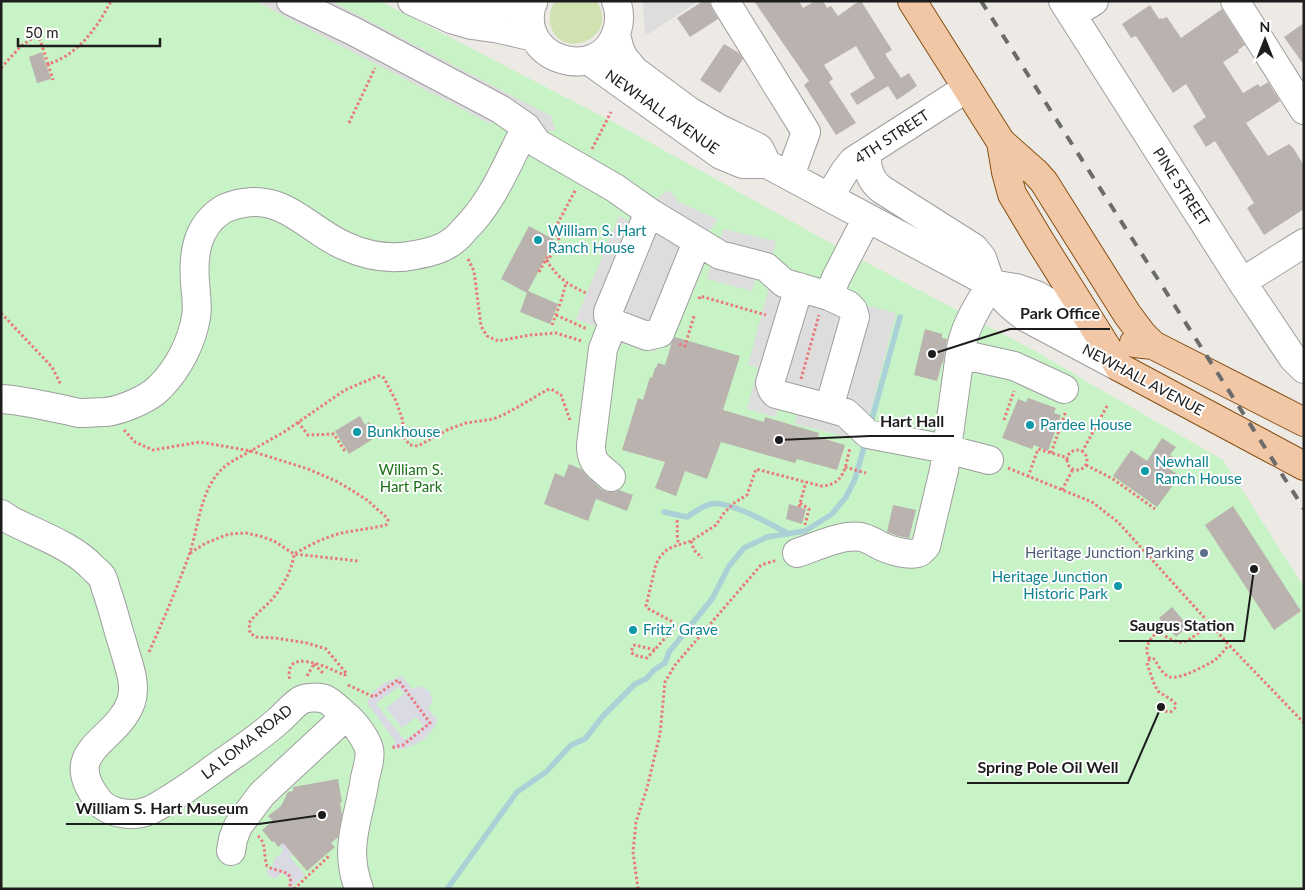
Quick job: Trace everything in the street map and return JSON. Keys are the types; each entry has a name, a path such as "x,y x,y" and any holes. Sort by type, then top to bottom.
{"main road":[{"path":"912,1 1001,142 1044,182 1127,314 1153,345"},
{"path":"1001,142 1012,194 1119,367"},
{"name":"NEWHALL AVENUE","path":"1095,328 1126,341 1153,345 1304,422"},
{"name":"NEWHALL AVENUE","path":"1119,367 1304,466"}],"street":[{"path":"291,1 500,108 526,127 537,143 615,188 648,212 720,255 766,267 784,283 834,298 848,305 853,310 855,316 829,408"},
{"path":"412,1 451,19 534,37"},
{"path":"460,1 472,6 491,8 508,8 533,2 530,17 534,37 544,50 557,58 572,62 588,60 602,53 607,48 616,35 619,20 616,1"},
{"path":"725,1 806,132 778,170"},
{"path":"1235,1 1304,110"},
{"name":"PINE STREET","path":"1076,6 1242,282 1298,364"},
{"name":"NEWHALL AVENUE","path":"616,35 624,58 635,70 689,111 759,148 778,170"},
{"name":"NEWHALL AVENUE","path":"588,60 721,155 743,164 778,170 991,284 1016,288 1036,295 1095,328"},
{"name":"4TH STREET","path":"829,197 853,161 967,88"},
{"path":"1,399 79,412 110,411 139,401 159,388 179,362 187,346 196,317 194,253 198,241 212,219 223,210 236,204 263,202 273,204 289,211 344,246 369,255 403,258 437,249 454,241 470,225 489,200 526,127"},
{"path":"797,553 841,538 854,537 862,537 882,547 904,553 914,554 920,552 926,546 944,470 961,345 966,328 991,284 982,258 974,248 875,185 868,169 868,152"},
{"path":"611,477 594,463 591,456 591,445 608,336 608,312 648,212"},
{"path":"834,298 836,278 867,218"},
{"path":"608,336 647,336 660,333 697,242"},
{"path":"1242,282 1304,243"},
{"name":"NEWHALL AVENUE","path":"991,284 1008,303 1025,317 1119,367"},
{"path":"799,287 770,383 776,394 846,412 868,434 946,449 989,460"},
{"path":"960,354 1014,366 1065,398"},
{"name":"LA LOMA ROAD","path":"1,514 70,549 86,560 102,577 133,679 133,688 131,701 118,724 99,742 84,763 87,782 99,802 110,809 123,813 135,814 150,811 182,792 250,744 302,699 326,699 350,719 369,750 364,788 353,837 352,858 354,876 359,889"},
{"path":"231,851 238,826 262,794 346,716"}],"path":[{"path":"48,64 63,58 82,43 97,26 111,1"},
{"path":"1,68 20,47 38,34 53,80"},
{"path":"349,124 385,48"},
{"path":"454,241 464,256 470,260 474,270 481,326 487,336 498,341 530,335 556,333 608,336"},
{"path":"539,272 555,243"},
{"path":"546,260 556,274 566,283 588,294"},
{"path":"552,325 566,283"},
{"path":"698,304 700,296 789,321"},
{"path":"793,398 799,386 820,310 834,298"},
{"path":"1,313 39,351 52,367 64,394 64,410"},
{"path":"653,335 684,346 695,313"},
{"path":"556,315 608,336"},
{"path":"130,670 144,664 179,582 190,553 203,501 217,472 223,466 284,432 345,390 378,376 384,378 396,401 402,418 405,438 410,445 414,446 422,445 449,429 466,423 494,419 551,389 561,395 571,424"},
{"path":"1004,420 1015,389"},
{"path":"1051,453 1065,398"},
{"path":"1082,452 1107,406"},
{"path":"298,422 308,435 334,434 346,453"},
{"path":"655,650 635,645 632,646 631,652 634,655 645,658 649,656 655,650 674,626 673,622 647,608 646,603 656,564 665,551 691,541 716,525 734,503 747,495 756,469 821,486 831,484 841,478 856,422"},
{"path":"119,425 135,442 153,450 200,442 251,451 308,469 336,481 367,500 388,520 386,525 338,534 321,540 294,554"},
{"path":"1028,477 1038,449 1068,458"},
{"path":"1075,451 1082,452 1087,458 1086,465 1080,470 1073,469 1068,463 1070,454 1075,451"},
{"path":"989,460 1092,502 1118,522 1229,645 1304,723"},
{"path":"1086,465 1113,479 1155,509"},
{"path":"845,467 864,472"},
{"path":"1062,490 1073,469"},
{"path":"799,507 806,482"},
{"path":"678,520 677,540 679,545"},
{"path":"190,553 229,534 246,533 274,541 294,554 358,561"},
{"path":"691,541 694,550 702,558"},
{"path":"638,889 633,852 636,822 647,788 660,734 665,682 675,665 761,565 797,553"},
{"path":"291,685 289,680 290,666 300,661 328,667 344,675 347,674 326,649 307,643 256,637 250,632 249,623 274,597 288,575 294,554"},
{"path":"1209,623 1183,642 1157,632 1151,638 1147,648 1148,656 1166,674 1176,678 1216,660 1229,645"},
{"path":"1150,659 1147,663 1156,688 1175,703 1173,710 1169,712 1165,710"},
{"path":"370,696 374,697 398,680 430,723 402,745 394,747"},
{"path":"258,836 264,843 267,866 283,871 290,876 291,883 289,889"},
{"path":"294,889 330,855"}],"green space":[{"name":"William S. Hart Park","path":"1,1 380,1 613,122 852,255 1039,353 1223,460 1304,587 1304,889 1,889"},
{"path":"555,1 596,1 602,13 601,24 596,34 578,44 567,43 558,38 551,27 550,20 551,10"}],"shaded area":[{"path":"255,1 273,1 495,116 491,124"},
{"path":"300,1 331,1 551,116 555,131 545,131"},
{"path":"643,1 699,1 645,36"},
{"path":"669,190 679,202 717,219 708,235 669,216 656,199"},
{"path":"619,216 698,248 655,352 576,319"},
{"path":"723,229 776,241 772,256 720,244"},
{"path":"711,264 756,275 752,291 707,279"},
{"path":"769,287 867,312 869,306 896,313 863,441 795,424 799,407 780,402 776,417 747,409 758,368 748,365"},
{"path":"402,676 412,689 420,686 430,692 432,703 428,709 437,719 435,726 424,739 414,745 403,749 396,749 392,746 396,742 367,703 370,696 384,683","holes":["398,687 404,694 386,708 402,728 416,717 423,726 405,740 376,704"]},
{"path":"291,836 300,847 290,857 305,875 290,889 288,878 284,874 281,873 276,878 271,878 266,871 273,866 274,859 282,853 280,845"}],"building":[{"path":"703,1 709,1 718,19 690,37 677,18"},
{"path":"754,1 799,1 803,8 815,1 823,1 827,8 831,6 838,16 861,1 892,50 885,54 901,78 909,73 917,86 897,100 888,86 857,105 850,94 875,78 856,46 824,65 833,79 829,82 856,123 836,135 804,85 809,81"},
{"path":"1150,5 1159,19 1167,17 1181,38 1222,9 1245,45 1238,50 1239,52 1223,62 1243,93 1258,84 1260,87 1268,82 1280,101 1246,123 1268,156 1289,144 1294,149 1304,166 1304,209 1264,235 1247,208 1254,203 1215,141 1206,147 1193,126 1206,117 1186,84 1173,93 1136,36 1131,38 1122,24"},
{"path":"1304,23 1304,65 1284,37"},
{"path":"724,44 739,53 743,59 720,93 700,80"},
{"path":"42,52 51,79 37,83 29,57"},
{"path":"529,226 555,240 528,291 558,304 550,324 520,312 527,293 501,279"},
{"path":"925,329 942,334 942,338 947,339 943,363 937,381 914,375"},
{"path":"675,337 740,356 723,410 764,422 765,417 819,433 818,437 845,445 837,470 797,459 795,463 721,442 707,479 685,471 676,496 655,488 665,462 622,450 638,398 643,400 650,377 652,378 658,363 665,365"},
{"name":"Pardee House","path":"1028,398 1056,408 1054,413 1061,415 1048,451 1034,445 1032,449 1002,438 1018,399 1026,402"},
{"path":"360,416 365,425 369,422 378,436 349,454 335,431"},
{"name":"Newhall Ranch House","path":"1162,438 1176,447 1170,455 1174,458 1167,467 1180,476 1157,507 1113,476 1131,450 1147,461"},
{"path":"569,464 581,469 601,489 607,492 619,490 633,495 627,511 596,499 588,521 544,504 555,473 564,477"},
{"path":"789,504 806,509 802,524 786,519"},
{"path":"893,505 916,510 909,538 887,532"},
{"path":"1233,506 1301,611 1274,630 1205,525"},
{"path":"1172,607 1188,626 1176,637 1159,618"},
{"path":"338,779 342,815 338,837 331,843 335,847 307,871 283,843 278,847 262,830 273,821 268,816 281,806 288,792 293,791 293,787"}],"waterway":[{"path":"870,426 900,317"},
{"path":"447,889 517,792 546,772 571,745 585,739 603,716 635,684 646,679 654,670 665,663 669,652 712,599 729,566 744,548 767,537 805,531 832,514 846,497 855,479 866,440"},
{"path":"664,512 687,517 705,506 718,504 738,509 787,533"}],"railway":[{"path":"981,1 1304,509"}],"place":[{"name":"William S. Hart Ranch House","path":"538,240"},
{"name":"Park Office","path":"932,354"},
{"name":"Pardee House","path":"1030,425"},
{"name":"Bunkhouse","path":"357,432"},
{"name":"Hart Hall","path":"779,440"},
{"name":"Newhall Ranch House","path":"1145,471"},
{"name":"Heritage Junction Parking","path":"1204,553"},
{"name":"Saugus Station","path":"1254,569"},
{"name":"Heritage Junction Historic Park","path":"1118,586"},
{"name":"Fritz' Grave","path":"633,630"},
{"name":"Spring Pole Oil Well","path":"1161,707"},
{"name":"William S. Hart Museum","path":"322,815"}]}
